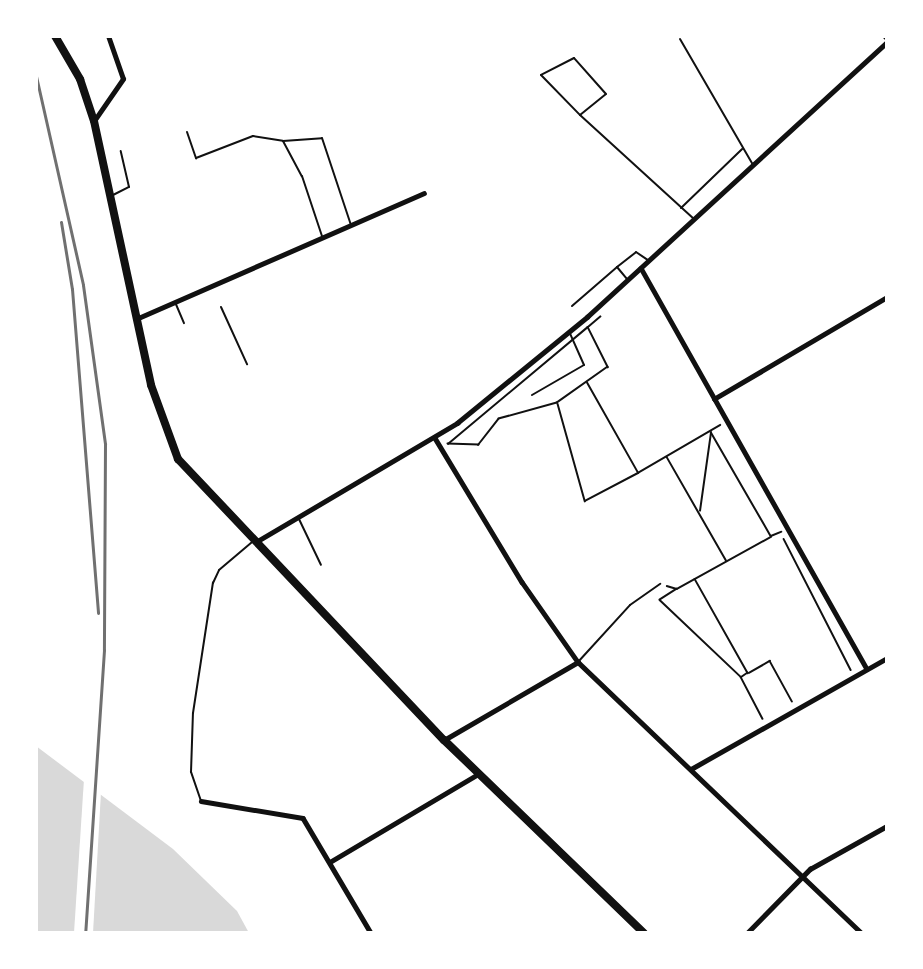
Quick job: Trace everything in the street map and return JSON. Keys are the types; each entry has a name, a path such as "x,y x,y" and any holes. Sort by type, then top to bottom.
{"main road":[{"path":"55,36 62,46 94,121 136,319 171,445 201,488 444,740 644,933"}],"street":[{"path":"94,121 123,79 108,36"},
{"path":"253,542 435,438 569,332 753,165 886,39"},
{"path":"136,319 424,193"},
{"path":"641,268 867,669"},
{"path":"714,399 887,297"},
{"path":"435,438 533,599 578,662 862,933"},
{"path":"691,769 887,658"},
{"path":"444,740 578,662"},
{"path":"330,862 478,774"},
{"path":"201,801 303,818 371,933"},
{"path":"747,933 802,876 887,826"}],"lane":[{"path":"680,39 753,165"},
{"path":"580,116 606,94 574,58 541,75 580,116 694,219"},
{"path":"187,132 196,158 253,135 283,141 322,138 351,225"},
{"path":"283,141 302,176 322,237"},
{"path":"681,208 743,148"},
{"path":"111,196 129,187 121,150"},
{"path":"572,306 636,252 649,261"},
{"path":"617,267 628,280"},
{"path":"175,302 184,323"},
{"path":"221,307 247,364"},
{"path":"532,395 584,365 569,332"},
{"path":"298,518 321,565"},
{"path":"201,801 191,772 193,713 213,583 219,570 253,542"},
{"path":"578,662 630,605 660,584"}],"path":[{"path":"588,327 603,314"},
{"path":"586,381 638,473"},
{"path":"557,403 585,501 711,432 719,421"},
{"path":"699,513 711,432"},
{"path":"711,432 771,536"},
{"path":"666,457 726,560"},
{"path":"773,714 763,720 741,677 660,600 726,560 781,532 851,663 849,672"},
{"path":"694,579 748,673"},
{"path":"660,584 677,589"},
{"path":"741,677 770,661 793,703"},
{"path":"783,708 804,697"}],"shaded area":[{"path":"36,746 173,849 237,911 249,933 36,933"}],"pier":[{"path":"84,779 101,792 93,933 74,933"}],"railway":[{"path":"36,76 83,285 105,444 104,650 85,933"},
{"path":"61,222 72,289 98,613"}]}
